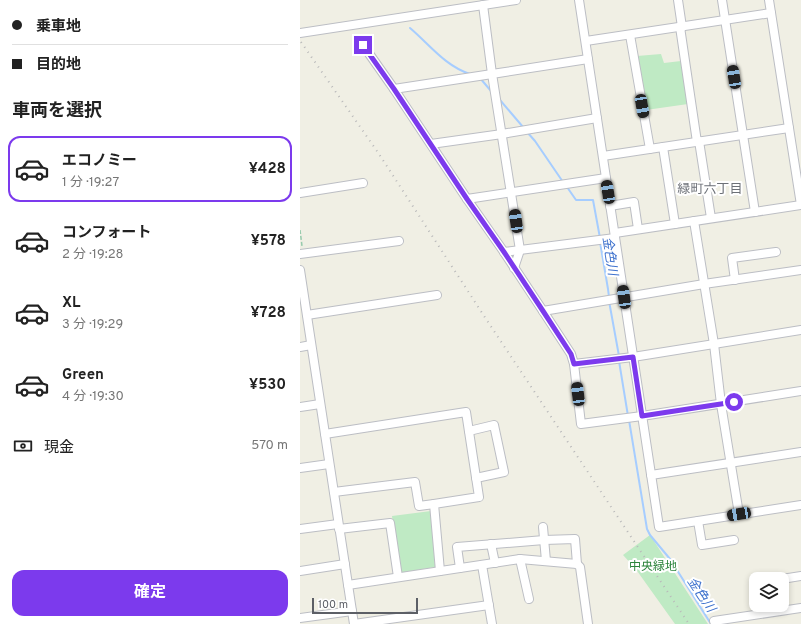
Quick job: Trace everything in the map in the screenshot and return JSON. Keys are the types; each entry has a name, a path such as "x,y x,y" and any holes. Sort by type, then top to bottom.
{"street":[{"path":"300,33 516,0"},
{"path":"579,0 659,527 801,505"},
{"path":"678,0 698,141 711,218"},
{"path":"722,0 755,212"},
{"path":"504,252 615,235 638,229 801,205 769,0"},
{"path":"483,5 492,74 520,250 514,268"},
{"path":"586,41 771,13"},
{"path":"630,35 650,149"},
{"path":"363,45 504,252 571,354 574,364 581,424 801,391"},
{"path":"394,89 588,59"},
{"path":"431,144 597,118"},
{"path":"603,156 789,128"},
{"path":"663,147 675,224"},
{"path":"467,199 606,178"},
{"path":"300,193 363,183"},
{"path":"610,206 634,202 638,229"},
{"path":"694,221 739,514"},
{"path":"300,254 399,241"},
{"path":"735,280 732,258 776,252"},
{"path":"300,270 301,285 307,315 354,624 489,605"},
{"path":"543,311 704,284 801,270"},
{"path":"307,315 437,295"},
{"path":"574,364 633,357 801,330"},
{"path":"300,346 311,345"},
{"path":"300,407 320,404"},
{"path":"325,434 466,412 479,497 419,506 415,482 334,492"},
{"path":"469,431 494,425 504,472 476,478"},
{"path":"651,475 801,452"},
{"path":"300,468 329,464"},
{"path":"434,504 440,571"},
{"path":"698,521 702,545 734,540"},
{"path":"300,529 390,523 398,577"},
{"path":"543,526 546,562"},
{"path":"460,568 457,547 575,539 577,564 580,567 588,624"},
{"path":"491,544 495,563"},
{"path":"348,585 520,559 577,564"},
{"path":"520,559 529,598"},
{"path":"300,571 344,564"},
{"path":"482,565 492,624"},
{"path":"789,578 801,576"},
{"path":"714,621 801,608"},
{"path":"300,618 352,611"}],"green space":[{"path":"661,54 664,63 681,61 688,104 646,110 637,56"},
{"path":"431,511 435,567 399,573 392,516"},
{"name":"中央緑地","path":"650,535 708,624 675,624 635,568 623,555"}],"waterway":[{"name":"金色川","path":"410,28 445,60 453,66 470,74"},
{"name":"金色川","path":"480,78 491,91"},
{"name":"金色川","path":"500,100 523,127"},
{"name":"金色川","path":"527,132 535,141 563,182"},
{"name":"金色川","path":"567,187 576,200 593,200 600,238"},
{"name":"金色川","path":"600,242 609,297"},
{"name":"金色川","path":"609,301 619,356"},
{"name":"金色川","path":"619,361 628,416"},
{"name":"金色川","path":"629,420 647,529 650,535 670,559 711,624"}],"railway":[{"path":"301,42 379,154 486,319 689,624"}],"district":[{"name":"緑町六丁目","path":"710,188"}],"route":[{"path":"363,45 504,252 571,354 574,364 633,357 642,416 734,402"}]}
